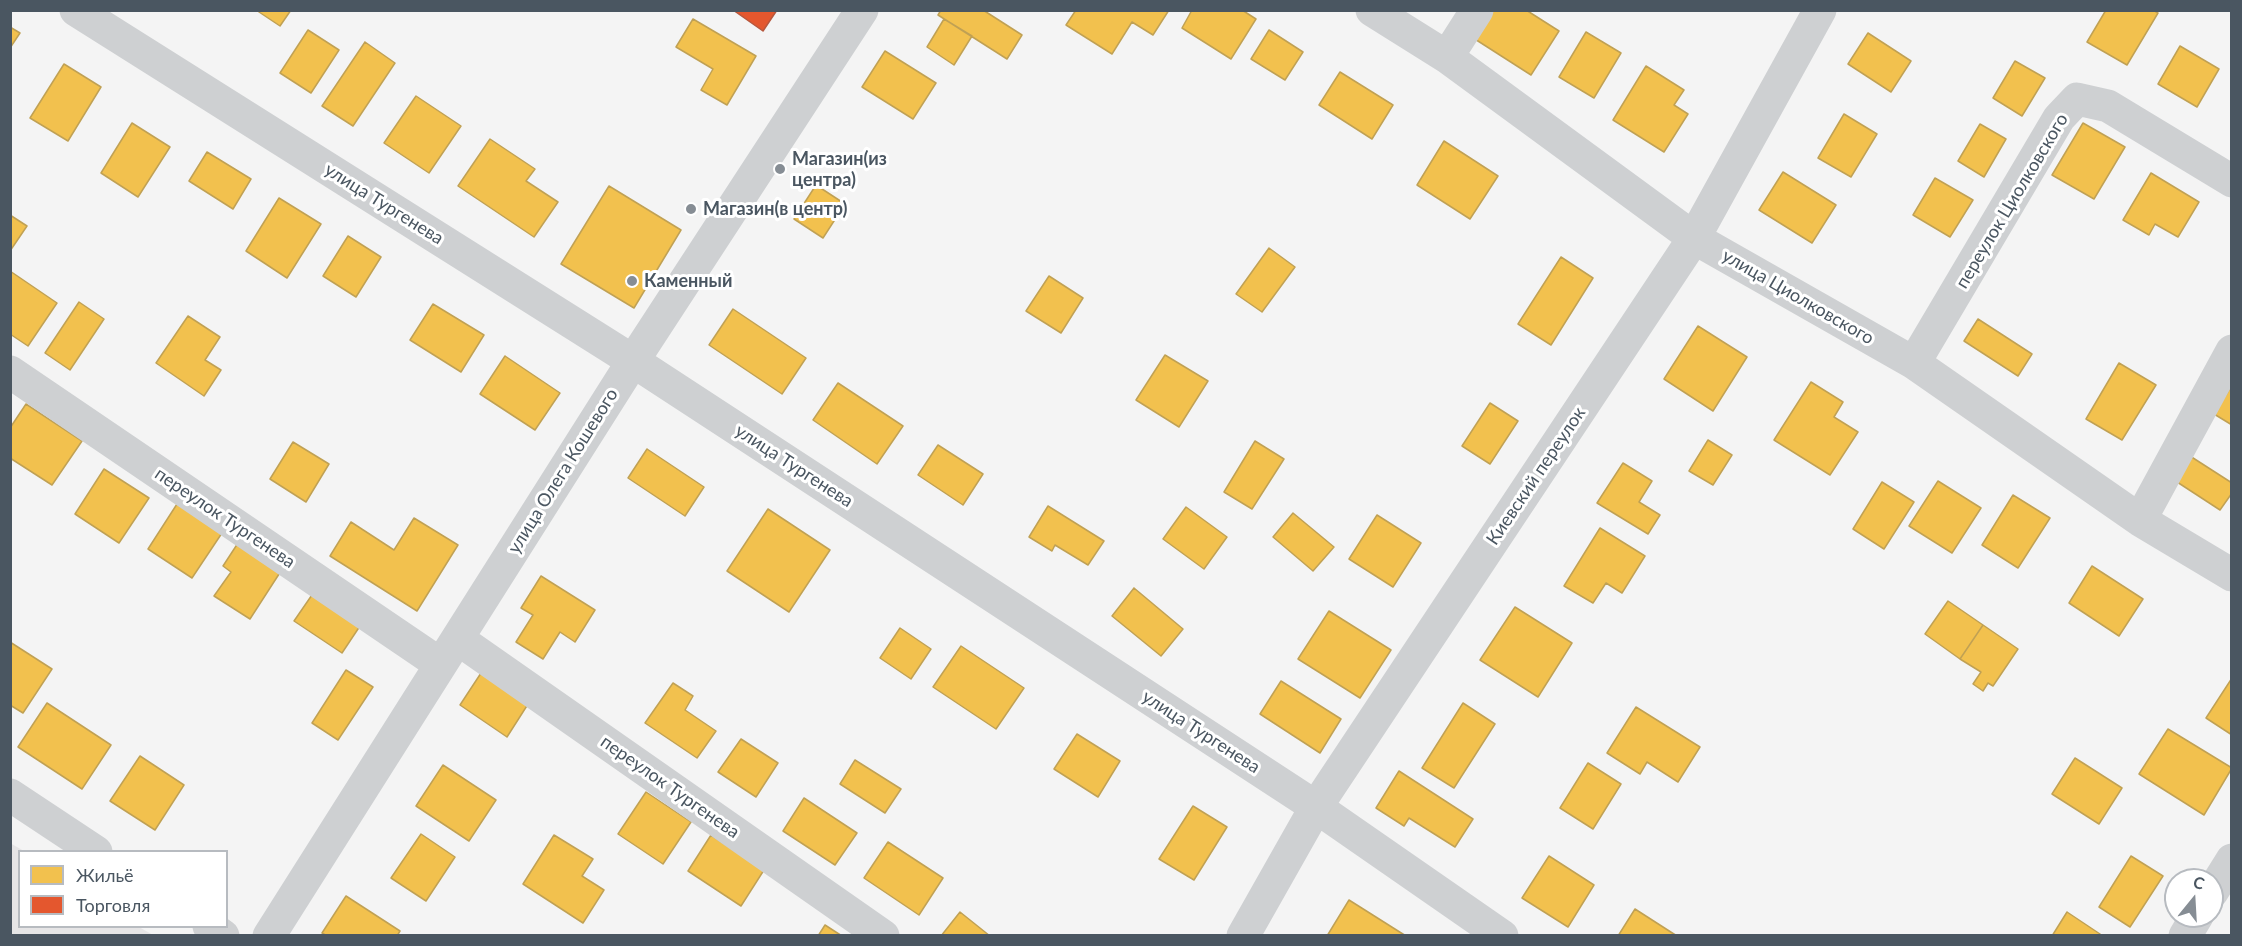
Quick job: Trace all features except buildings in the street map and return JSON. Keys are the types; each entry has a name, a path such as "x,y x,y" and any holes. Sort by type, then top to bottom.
{"street":[{"name":"улица Тургенева","path":"76,10 633,361 1316,807 1502,936"},
{"name":"улица Олега Кошевого","path":"269,936 633,361 862,10"},
{"name":"улица Циолковского","path":"1372,10 1447,57 1694,238 1914,363 2140,520 2232,575"},
{"path":"1447,57 1477,10"},
{"name":"Киевский переулок","path":"1243,936 1316,807 1694,238 1820,10"},
{"name":"переулок Циолковского","path":"1914,363 2059,118 2077,99 2108,106 2232,182"},
{"path":"2140,520 2232,351"},
{"name":"переулок Тургенева","path":"10,372 449,652 883,936"},
{"path":"10,795 93,850"},
{"path":"2224,873 2232,860"}],"shaded area":[{"path":"10,843 22,850 18,850 18,928 141,928 153,935 11,935"}],"place":[{"name":"Магазин(из центра)","path":"780,169"},
{"name":"Магазин(в центр)","path":"691,209"},
{"name":"Каменный","path":"632,281"}]}
